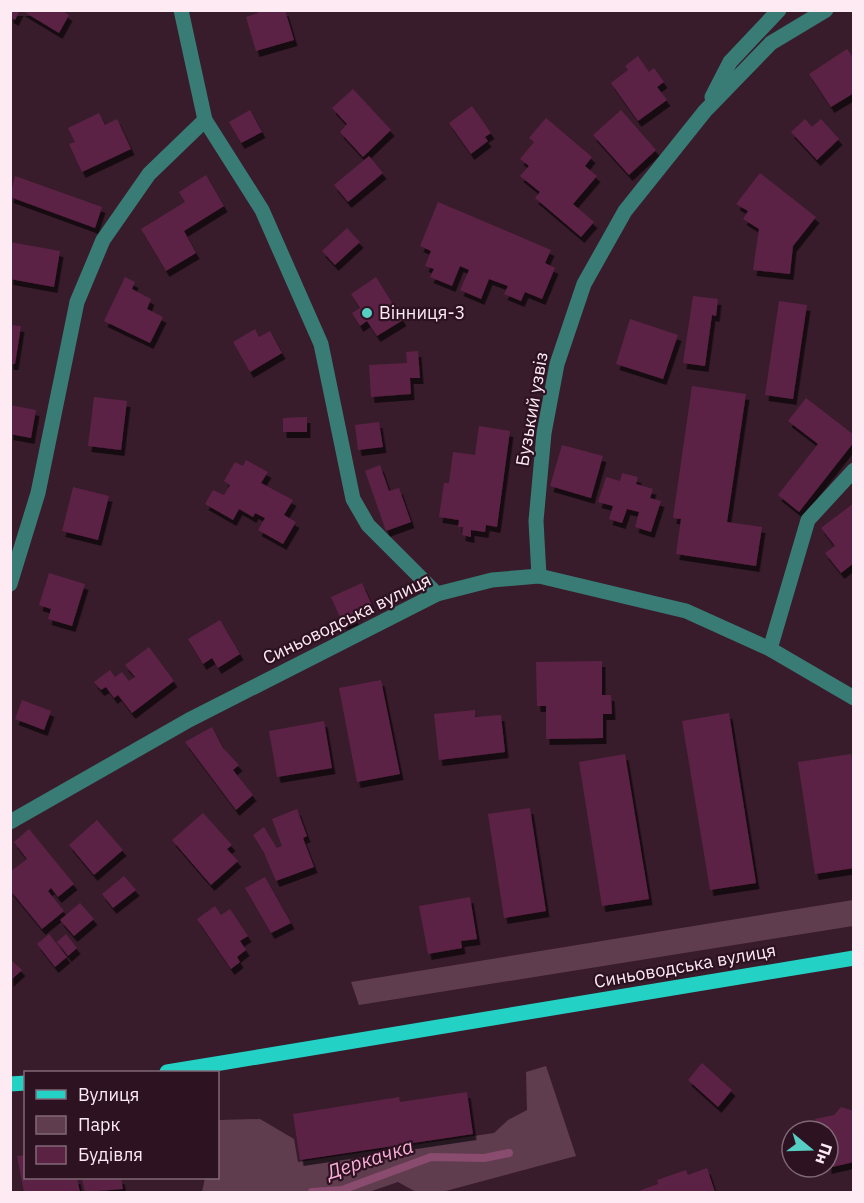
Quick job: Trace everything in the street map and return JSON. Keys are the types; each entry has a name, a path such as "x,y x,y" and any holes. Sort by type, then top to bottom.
{"main road":[{"name":"Синьоводська вулиця","path":"173,1071 854,958"}],"street":[{"path":"181,10 205,120 262,210 321,344 353,499 368,525 437,594"},
{"name":"Бузький узвіз","path":"705,111 730,62 779,10"},
{"name":"Бузький узвіз","path":"539,576 536,521 544,434 557,364 584,284 625,211 705,111 771,43 826,10"},
{"path":"10,584 38,493 77,302 104,240 148,174 205,120"},
{"path":"770,649 808,520 854,470"},
{"name":"Синьоводська вулиця","path":"10,822 189,720 437,594 492,580 539,576 686,611 770,649 854,698"}],"green space":[{"path":"853,900 853,926 359,1005 351,982"},
{"path":"546,1066 576,1156 442,1192 416,1192 398,1182 369,1192 202,1192 205,1179 219,1179 219,1120 260,1119 294,1139 298,1162 494,1133 508,1120 527,1110 526,1072"}],"building":[{"path":"10,10 20,10 15,20 10,17"},
{"path":"21,10 61,10 69,15 59,33"},
{"path":"258,10 285,10 294,40 256,51 246,17 258,13"},
{"path":"847,49 854,59 854,93 831,107 809,74"},
{"path":"638,56 649,72 654,68 664,82 657,87 667,100 638,121 611,83 628,70 625,66"},
{"path":"353,89 391,130 363,157 340,132 347,124 332,108"},
{"path":"472,106 491,133 485,137 488,141 471,154 449,123"},
{"path":"250,110 262,132 241,143 229,122"},
{"path":"621,110 656,150 629,175 593,135"},
{"path":"99,113 105,125 117,119 131,149 82,172 69,144 75,142 68,128"},
{"path":"546,118 592,157 585,166 597,176 573,204 594,222 581,237 535,198 540,192 520,176 529,166 520,159 534,142 529,138"},
{"path":"805,119 812,127 821,119 839,139 817,160 791,132"},
{"path":"369,156 383,173 348,202 334,185"},
{"path":"760,173 816,217 793,246 790,274 753,270 759,229 743,219 748,211 736,204"},
{"path":"206,175 224,206 184,231 196,253 166,271 141,229 185,202 179,192"},
{"path":"15,176 102,207 95,228 10,197"},
{"path":"438,202 551,250 545,263 555,268 542,299 525,292 521,301 504,294 508,286 489,279 481,299 460,290 469,270 460,266 452,286 430,277 434,269 425,266 431,251 420,246"},
{"path":"347,228 360,242 335,265 322,251"},
{"path":"10,242 60,251 54,287 10,279"},
{"path":"125,277 135,282 132,289 151,299 147,309 163,317 150,343 104,321"},
{"path":"376,277 403,320 377,336 367,321 360,326 352,313 360,308 351,294"},
{"path":"693,296 718,299 716,316 712,315 705,366 683,363"},
{"path":"779,301 807,305 793,399 765,395"},
{"path":"630,319 678,335 663,379 616,364"},
{"path":"10,325 21,326 15,364 10,364"},
{"path":"255,329 259,337 270,331 282,353 250,372 233,342"},
{"path":"418,351 420,378 410,378 411,394 371,397 369,365 407,363 406,352"},
{"path":"692,386 746,394 727,522 762,527 756,566 676,554 681,519 673,518"},
{"path":"94,397 127,401 121,450 88,446"},
{"path":"806,398 854,435 854,442 799,512 778,495 818,444 788,421"},
{"path":"10,405 36,410 31,438 10,434"},
{"path":"307,417 307,432 283,432 283,418"},
{"path":"379,422 383,447 358,450 355,425"},
{"path":"479,426 510,431 497,527 486,525 485,532 471,530 471,537 462,535 463,527 458,527 459,520 439,517 444,483 449,483 453,452 475,455"},
{"path":"562,445 603,456 591,498 550,486"},
{"path":"246,460 268,472 261,483 293,500 284,515 296,522 283,544 258,530 265,518 255,513 253,517 239,509 233,520 205,504 213,490 224,495 230,485 224,481 235,462 243,466"},
{"path":"380,465 389,491 399,488 411,522 386,531 365,471"},
{"path":"622,473 638,477 636,484 653,489 650,498 661,501 651,532 635,527 639,512 627,509 622,523 609,519 613,506 598,502 606,477 620,481"},
{"path":"73,487 109,496 98,540 62,531"},
{"path":"854,503 854,563 841,573 825,553 835,546 821,528"},
{"path":"49,573 85,584 72,626 48,619 51,609 39,605"},
{"path":"362,583 372,605 353,613 355,619 343,624 331,597"},
{"path":"220,620 240,654 218,668 212,658 203,664 188,639"},
{"path":"149,647 174,681 132,713 118,695 114,698 106,687 101,690 94,682 110,670 115,677 122,672 129,681 135,677 125,665"},
{"path":"602,661 602,695 611,695 612,714 603,714 603,738 546,739 546,706 537,706 536,662"},
{"path":"381,680 400,774 357,782 339,688"},
{"path":"22,700 51,711 44,730 15,719"},
{"path":"475,710 475,717 501,715 505,752 439,760 434,714"},
{"path":"729,713 756,883 710,890 682,721"},
{"path":"324,721 332,768 277,777 269,731"},
{"path":"212,727 223,748 239,765 233,770 253,795 236,810 185,742"},
{"path":"625,754 649,899 602,906 579,762"},
{"path":"851,754 854,770 854,868 815,874 798,762"},
{"path":"530,808 546,911 504,918 488,814"},
{"path":"297,809 307,836 303,838 314,867 276,881 253,835 264,827 277,848 282,846 272,819"},
{"path":"203,813 232,845 227,849 238,861 211,885 172,840"},
{"path":"97,820 123,850 94,875 69,845"},
{"path":"29,829 74,884 58,897 51,888 48,891 64,911 42,929 10,890 10,872 27,859 14,842"},
{"path":"124,876 136,890 113,908 102,894"},
{"path":"265,877 291,923 271,933 245,888"},
{"path":"470,897 477,939 461,941 462,948 428,954 419,906"},
{"path":"80,903 94,919 74,936 60,920"},
{"path":"215,906 221,915 230,909 248,936 240,941 246,950 237,957 240,962 231,969 197,919"},
{"path":"49,934 67,957 55,967 37,944"},
{"path":"66,934 77,948 68,956 57,942"},
{"path":"10,959 22,970 10,981"},
{"path":"702,1063 732,1090 718,1107 688,1080"},
{"path":"467,1092 473,1134 300,1160 293,1114 399,1097 400,1102"},
{"path":"841,1107 854,1111 854,1162 840,1165 840,1119 815,1119 834,1115"},
{"path":"24,1155 24,1179 77,1179 80,1192 24,1192 17,1156"},
{"path":"707,1168 715,1192 636,1192 658,1184 657,1180 686,1170 688,1175"},
{"path":"121,1179 123,1189 85,1192 82,1180"}],"waterway":[{"name":"Деркачка","path":"312,1192 342,1190 431,1157 484,1158 509,1153"}],"place":[{"name":"Вінниця-3","path":"367,313"}]}
